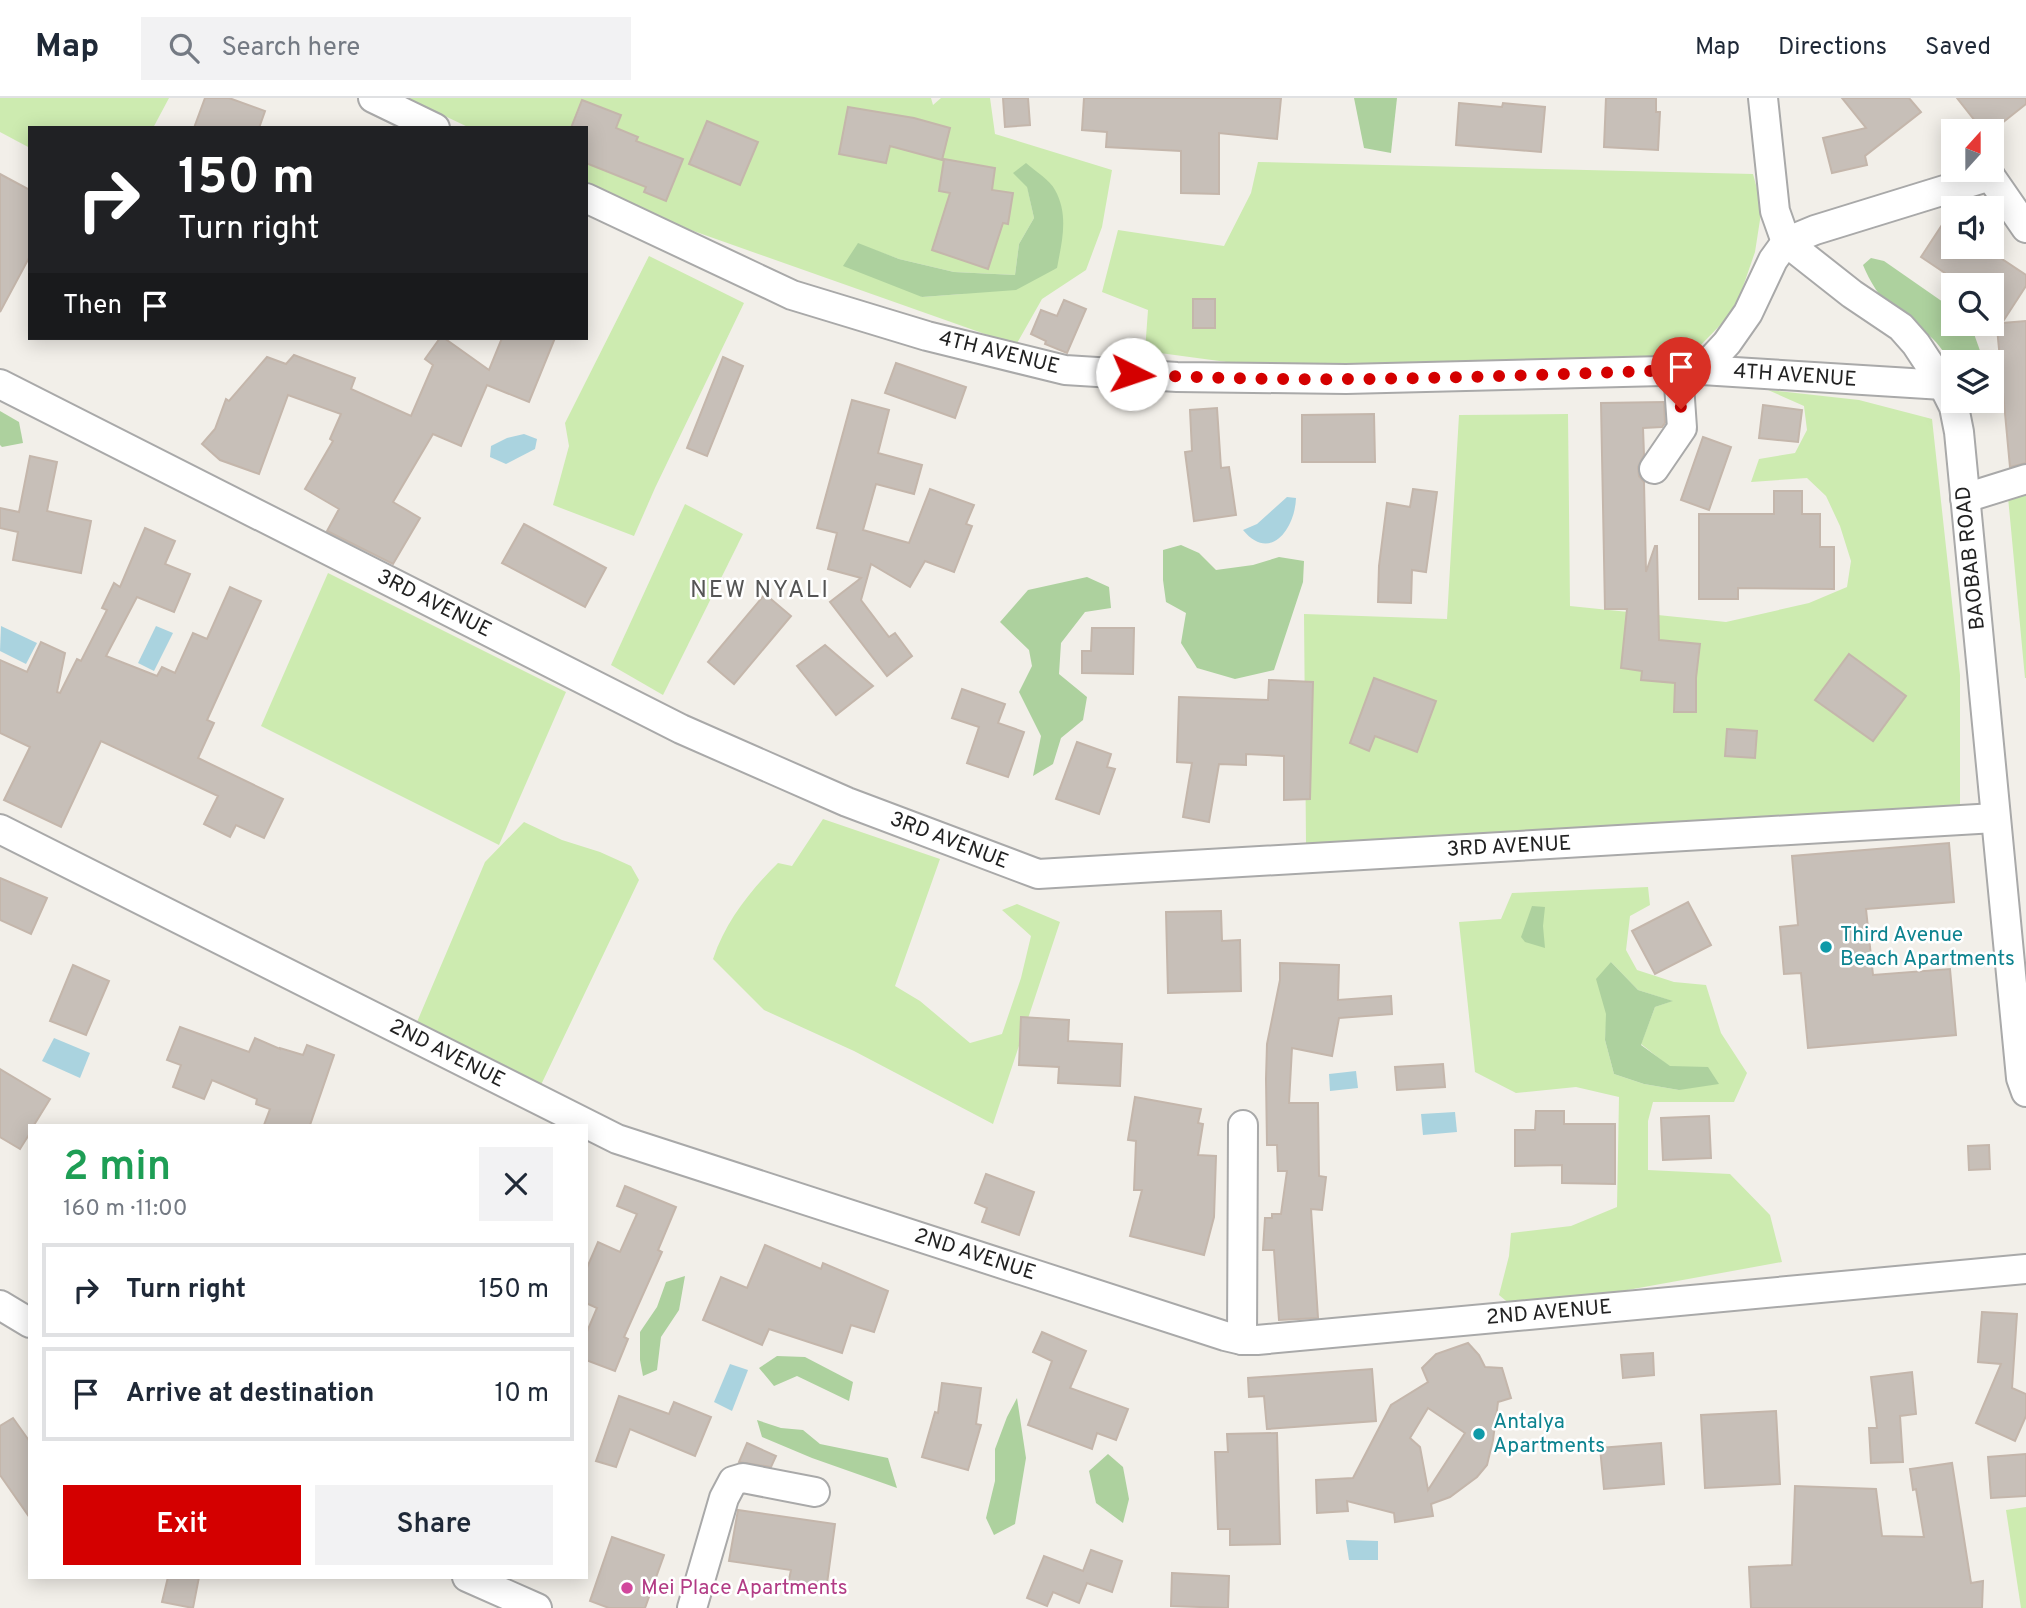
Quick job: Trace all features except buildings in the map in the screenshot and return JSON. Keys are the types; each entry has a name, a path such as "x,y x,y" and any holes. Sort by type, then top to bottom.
{"street":[{"path":"373,98 431,126"},
{"path":"1763,98 1775,211 1786,242"},
{"path":"1654,469 1682,428 1690,370 1727,343 1748,313 1773,260 1786,242 1961,182"},
{"path":"1994,182 2026,228"},
{"name":"4TH AVENUE","path":"588,199 792,295 928,336 1065,370 1177,377 1346,379 1690,370 1941,385"},
{"name":"BAOBAB ROAD","path":"1786,242 1852,294 1901,327 1916,344 1941,382"},
{"name":"3RD AVENUE","path":"0,384 681,729 846,802 1038,874 1995,818"},
{"name":"BAOBAB ROAD","path":"1955,413 2021,1078 2026,1092"},
{"path":"1965,498 2026,479"},
{"name":"2ND AVENUE","path":"0,830 585,1124"},
{"name":"2ND AVENUE","path":"588,1125 617,1139 1242,1340 2026,1269"},
{"path":"1242,1125 1242,1340"},
{"path":"0,1305 28,1322"},
{"path":"692,1608 724,1498 733,1481 743,1478 815,1492"},
{"path":"475,1590 537,1608"}],"green space":[{"path":"0,98 169,98 154,126 28,126 28,147 0,132"},
{"path":"407,98 931,98 933,105 941,98 990,98 995,134 1112,170 1102,227 1086,270 1042,299 1016,345 668,222 588,184 588,126 466,126","holes":["1027,186 1057,268 962,294 922,297 858,244 899,259 954,272 1015,275 1019,244 1034,218"]},
{"path":"1354,98 1397,98 1391,153 1364,148"},
{"path":"1258,162 1753,174 1762,207 1755,252 1735,310 1692,354 1574,362 1249,365 1145,351 1148,310 1102,292 1118,230 1224,246 1251,193"},
{"path":"1026,163 1050,183 1062,209 1063,228 1057,268 1016,290 922,297 843,266 858,243 899,259 954,272 1015,275 1019,244 1034,218 1027,187 1013,173"},
{"path":"649,256 744,303 634,536 553,505 569,446 565,423"},
{"path":"1871,258 1884,261 1941,301 1941,336 1975,336 1980,350 1943,350 1921,329 1889,306 1863,265"},
{"path":"1768,390 1859,400 1932,419 1960,675 1960,809 1306,843 1304,614 1447,619 1459,415 1568,414 1570,606 1726,622 1809,603 1847,587 1851,561 1840,526 1826,496 1807,478 1751,482 1759,459 1795,453 1807,430 1804,406"},
{"path":"0,411 19,422 23,443 2,447 0,445"},
{"path":"2026,491 2026,678 2025,678 2008,497"},
{"path":"685,504 743,534 663,695 611,665"},
{"path":"1181,545 1199,553 1216,570 1253,565 1279,557 1304,561 1303,582 1274,670 1235,679 1197,668 1181,643 1186,613 1166,602 1163,580 1163,550"},
{"path":"328,573 566,692 499,845 261,726"},
{"path":"1087,577 1109,587 1111,608 1085,612 1061,643 1059,674 1087,697 1083,720 1061,738 1053,764 1033,776 1041,736 1019,692 1032,666 1029,650 1000,622 1028,590"},
{"path":"823,819 940,859 895,986 920,1001 970,1043 1002,1034 1021,978 1031,936 1002,910 1017,904 1060,922 993,1124 854,1051 764,1010 713,959 732,919 758,884 778,863 792,866"},
{"path":"524,822 562,840 600,852 631,866 639,880 539,1089 417,1022 485,862"},
{"path":"1648,887 1650,905 1630,916 1626,950 1637,970 1674,982 1706,985 1721,1033 1747,1073 1734,1102 1653,1102 1648,1121 1648,1170 1730,1174 1770,1215 1782,1262 1517,1310 1499,1295 1509,1256 1511,1233 1571,1226 1617,1207 1619,1097 1576,1087 1516,1093 1475,1072 1459,922 1501,919 1512,893","holes":["1611,962 1638,990 1672,1001 1655,1007 1641,1044 1670,1067 1708,1067 1679,1090 1644,1084 1614,1074 1605,1040"]},
{"path":"1532,906 1545,907 1545,948 1525,942 1521,937"},
{"path":"1611,962 1638,990 1673,1001 1655,1007 1641,1045 1670,1066 1708,1067 1719,1084 1679,1090 1644,1084 1614,1074 1605,1040 1606,1014 1596,979"},
{"path":"685,1276 679,1310 661,1337 657,1370 643,1376 640,1332 657,1307 666,1282"},
{"path":"777,1356 805,1357 853,1382 849,1401 797,1376 774,1386 759,1368"},
{"path":"1017,1398 1026,1458 1015,1524 994,1535 986,1518 995,1481 995,1449"},
{"path":"757,1420 781,1428 803,1430 820,1444 888,1458 897,1488 762,1437"},
{"path":"1108,1454 1123,1467 1129,1499 1123,1523 1096,1503 1089,1471"},
{"path":"2026,1507 2026,1608 2021,1608 2006,1510"}],"water":[{"path":"524,434 537,439 535,449 506,464 490,457 491,446"},
{"path":"1287,497 1296,498 1295,510 1286,530 1279,538 1271,543 1263,543 1243,530 1257,524"},
{"path":"1,626 37,643 26,664 0,651"},
{"path":"156,626 173,633 154,671 138,663"},
{"path":"54,1038 90,1053 80,1078 42,1061"},
{"path":"1356,1071 1358,1088 1330,1091 1329,1074"},
{"path":"1455,1112 1457,1132 1423,1135 1421,1114"},
{"path":"730,1364 748,1370 732,1411 714,1402"},
{"path":"1346,1540 1378,1541 1378,1560 1349,1560"}],"place":[{"name":"Third Avenue Beach Apartments","path":"1826,947"},
{"name":"Antalya Apartments","path":"1479,1434"},
{"name":"Mei Place Apartments","path":"627,1588"}],"district":[{"name":"NEW NYALI","path":"760,591"}],"route":[{"path":"1132,374 1346,379 1678,370 1681,409"}]}
